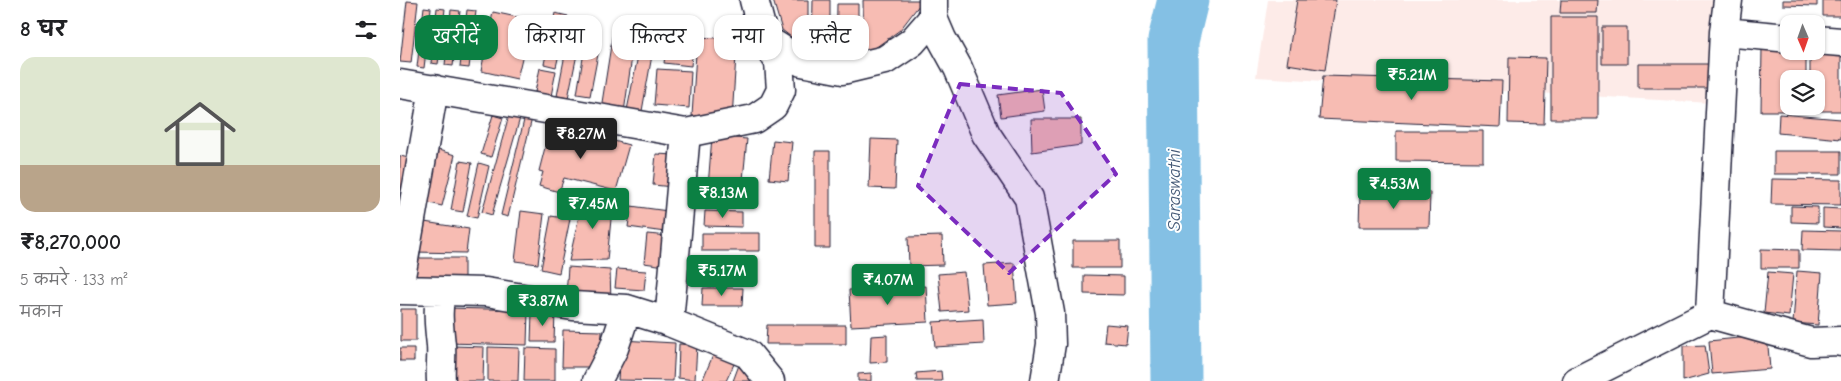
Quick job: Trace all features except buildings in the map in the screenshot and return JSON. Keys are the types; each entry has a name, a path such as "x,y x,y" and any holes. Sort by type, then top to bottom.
{"street":[{"path":"754,0 758,15"},
{"path":"1710,314 1724,32 1728,0"},
{"path":"782,49 802,62 842,70 885,60 912,42 933,9"},
{"path":"933,9 942,39 958,68 986,134 1029,198 1050,313 1051,344 1045,381"},
{"path":"1724,32 1780,37"},
{"path":"1825,41 1841,42"},
{"path":"400,84 686,133 754,119 773,106 781,90 777,60"},
{"path":"400,282 434,89"},
{"path":"670,322 686,133"},
{"path":"400,290 486,292 573,306 627,309 670,322 748,354 770,381"},
{"path":"441,291 438,305 440,316 441,381"},
{"path":"597,381 614,348 627,309"},
{"path":"1577,381 1710,314 1811,342 1841,341"}],"highlighted area":[{"path":"960,84 1061,93 1116,174 1009,273 918,186"}],"shaded area":[{"path":"1268,0 1714,0 1711,103 1256,77"}],"waterway":[{"name":"Saraswathi","path":"1176,381 1173,41 1183,0"}]}
